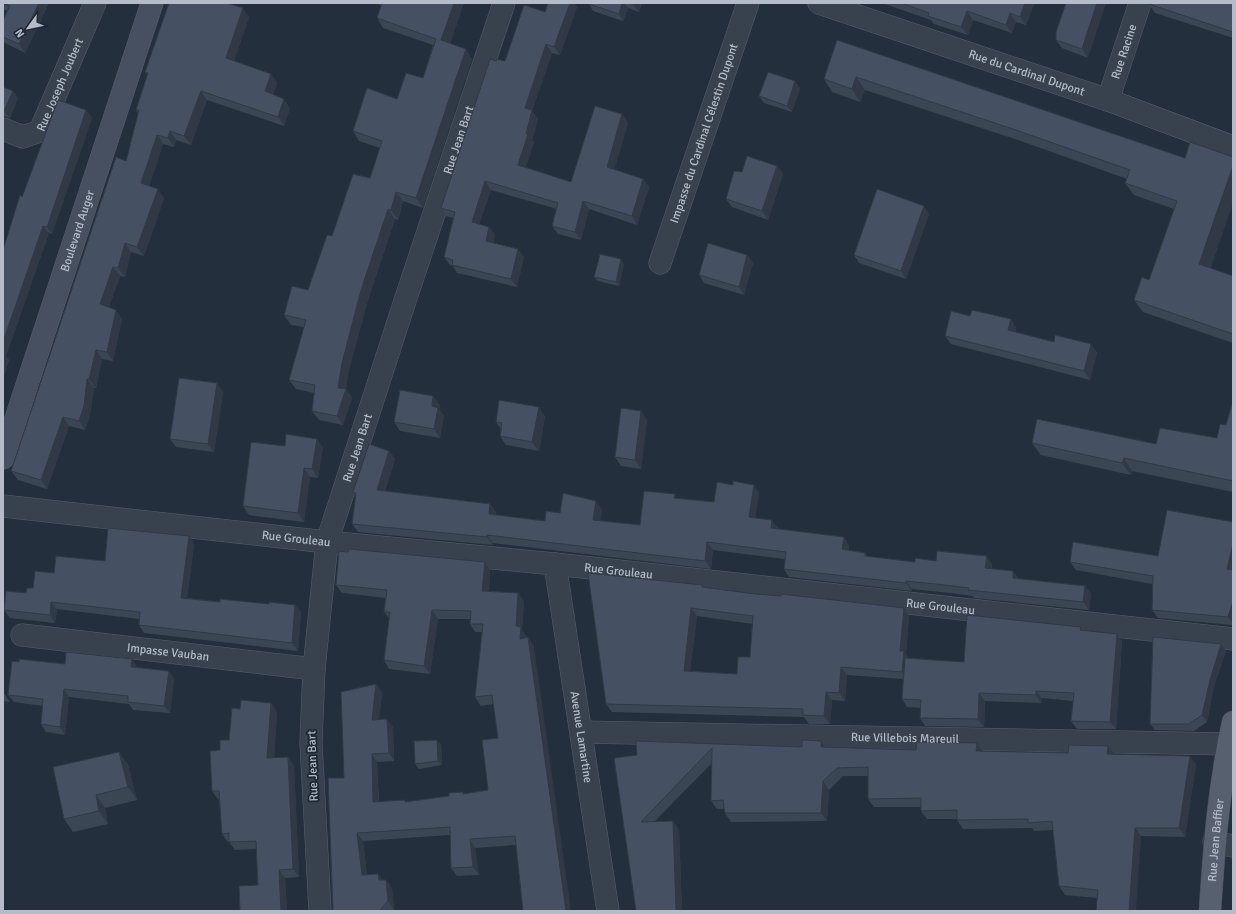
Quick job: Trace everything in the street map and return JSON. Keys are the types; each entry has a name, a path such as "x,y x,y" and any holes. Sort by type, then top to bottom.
{"main road":[{"name":"Rue Jean Baffier","path":"1210,911 1224,844 1228,744 1233,722"}],"street":[{"name":"Rue Joseph Joubert","path":"3,129 23,137 40,131 95,3"},
{"name":"Boulevard Auger","path":"3,458 152,3"},
{"name":"Rue Jean Bart","path":"320,911 311,743 314,669 327,542 405,300 504,3"},
{"name":"Impasse du Cardinal Célestin Dupont","path":"660,263 748,3"},
{"name":"Rue Racine","path":"1108,100 1140,3"},
{"name":"Rue du Cardinal Dupont","path":"824,4 1108,100 1233,147"},
{"name":"Rue Grouleau","path":"3,506 327,542 555,564 1233,639"},
{"name":"Avenue Lamartine","path":"555,564 582,732 608,911"},
{"name":"Impasse Vauban","path":"22,635 314,669"},
{"name":"Rue Villebois Mareuil","path":"582,732 1228,744"}],"building":[{"path":"3,3 39,3 19,44 3,37 3,20 10,6"},
{"path":"169,3 227,3 243,8 226,58 271,74 265,91 284,99 278,117 201,91 184,136 170,131 168,138 157,135 141,183 158,189 137,247 125,243 118,268 113,267 100,304 116,310 107,352 96,350 89,379 87,379 84,406 79,421 63,417 41,480 11,471 116,157 126,161 139,110 136,110 148,73 145,72"},
{"path":"382,3 454,3 441,40 466,49 416,198 396,192 391,210 388,209 361,290 342,363 338,388 346,389 337,416 312,411 315,385 289,380 306,320 284,315 292,286 308,290 327,235 332,236 353,174 370,178 382,141 353,131 367,88 397,99 406,73 423,78 436,39 377,18"},
{"path":"548,3 570,3 554,47 546,44 525,108 532,110 526,134 528,134 518,165 571,182 595,106 622,114 607,167 643,179 632,216 583,201 575,232 552,226 558,203 485,181 472,222 489,227 486,241 518,249 511,279 452,265 453,260 444,257 455,212 441,208 490,59 505,61 524,5 545,12"},
{"path":"589,3 622,3 619,14"},
{"path":"901,3 1025,3 1020,17 1010,13 1006,25 967,11 961,27 928,16 929,13"},
{"path":"1066,3 1097,3 1082,49 1056,40 1056,32"},
{"path":"1233,3 1233,32 1149,4"},
{"path":"837,40 1185,158 1190,142 1233,157 1233,166 1199,264 1233,276 1233,334 1134,300 1142,277 1149,280 1177,201 1125,183 1130,170 1013,129 856,77 852,89 824,79"},
{"path":"768,72 795,81 787,106 759,96"},
{"path":"3,87 13,91 4,111 3,110"},
{"path":"58,100 86,110 47,227 43,226 3,342 3,250 20,195 22,197"},
{"path":"747,156 777,166 762,211 726,199 734,171 742,172"},
{"path":"877,189 924,206 901,271 854,255"},
{"path":"708,243 747,255 739,287 699,275"},
{"path":"600,254 621,259 616,282 594,277"},
{"path":"972,310 1011,319 1008,330 1054,342 1055,335 1091,344 1084,371 945,336 951,311 970,316"},
{"path":"179,378 217,383 208,444 170,439"},
{"path":"400,390 433,396 432,406 438,408 434,429 394,422"},
{"path":"499,400 539,407 532,442 500,436 502,423 496,422"},
{"path":"1233,401 1233,481 1124,458 1122,463 1032,443 1037,419 1156,444 1160,428 1217,438 1220,424 1226,425"},
{"path":"621,408 641,411 635,460 615,457"},
{"path":"286,434 317,439 312,469 304,468 298,513 243,506 251,442 285,446"},
{"path":"369,444 389,451 377,490 490,504 489,514 545,521 546,511 560,513 563,493 596,501 593,520 640,525 644,491 675,494 674,498 714,502 717,482 733,485 733,481 754,485 749,517 772,520 771,528 844,537 842,549 865,553 865,556 915,562 915,558 936,561 937,551 987,556 985,568 1013,571 1013,578 1085,586 1083,602 968,590 969,588 945,585 906,581 906,583 784,569 786,552 707,542 705,561 487,535 487,537 352,524 356,493 353,492"},
{"path":"1167,510 1233,522 1233,544 1227,569 1233,570 1233,601 1228,617 1152,610 1153,576 1070,562 1073,542 1158,556"},
{"path":"108,528 189,536 181,598 220,602 220,599 295,605 292,643 139,625 140,612 51,602 50,615 4,610 6,591 26,593 27,588 33,588 35,571 54,573 56,556 105,561"},
{"path":"349,549 485,562 482,591 518,593 516,626 521,627 520,639 528,637 566,911 523,911 515,836 470,839 473,867 451,868 450,827 357,833 362,875 378,874 379,880 386,880 388,901 381,911 333,911 328,778 344,778 341,692 376,684 372,720 387,719 389,753 372,754 373,802 405,800 405,802 449,796 449,793 463,792 463,794 488,790 482,740 498,738 492,695 475,697 483,624 470,624 471,611 432,610 424,666 384,660 390,612 384,612 387,590 336,585 339,551 348,552"},
{"path":"588,573 702,585 702,587 755,594 781,596 781,594 904,608 900,651 904,651 902,672 841,667 839,693 826,692 824,716 803,715 803,709 606,704","holes":["691,608 753,616 750,657 738,657 737,674 684,671"]},
{"path":"967,615 1081,627 1080,630 1117,634 1110,722 1071,721 1074,693 1036,691 1036,695 979,693 978,719 920,718 921,700 902,699 905,658 964,662"},
{"path":"1153,637 1221,644 1210,680 1202,715 1189,724 1150,724"},
{"path":"66,652 132,659 131,667 169,671 164,706 128,702 128,696 64,689 60,727 41,724 43,699 8,695 12,661 19,662 19,659 65,664"},
{"path":"241,700 271,703 267,758 288,757 293,869 279,870 281,911 240,911 239,886 258,885 256,841 229,842 229,833 222,834 219,791 212,791 210,751 220,750 220,740 229,740 232,708 240,709"},
{"path":"437,740 438,761 415,764 414,741"},
{"path":"802,740 821,741 821,747 916,750 917,742 977,743 976,751 1068,753 1069,745 1108,746 1107,754 1190,756 1179,828 1135,828 1129,911 1096,911 1098,890 1059,886 1052,821 1028,823 1028,819 957,820 957,810 921,811 921,798 868,799 868,767 837,768 823,781 821,813 725,813 723,800 711,801 712,748 641,822 673,821 676,911 636,911 614,758 637,755 636,741 802,747"},
{"path":"119,752 128,787 96,795 99,811 64,819 53,767"}]}
